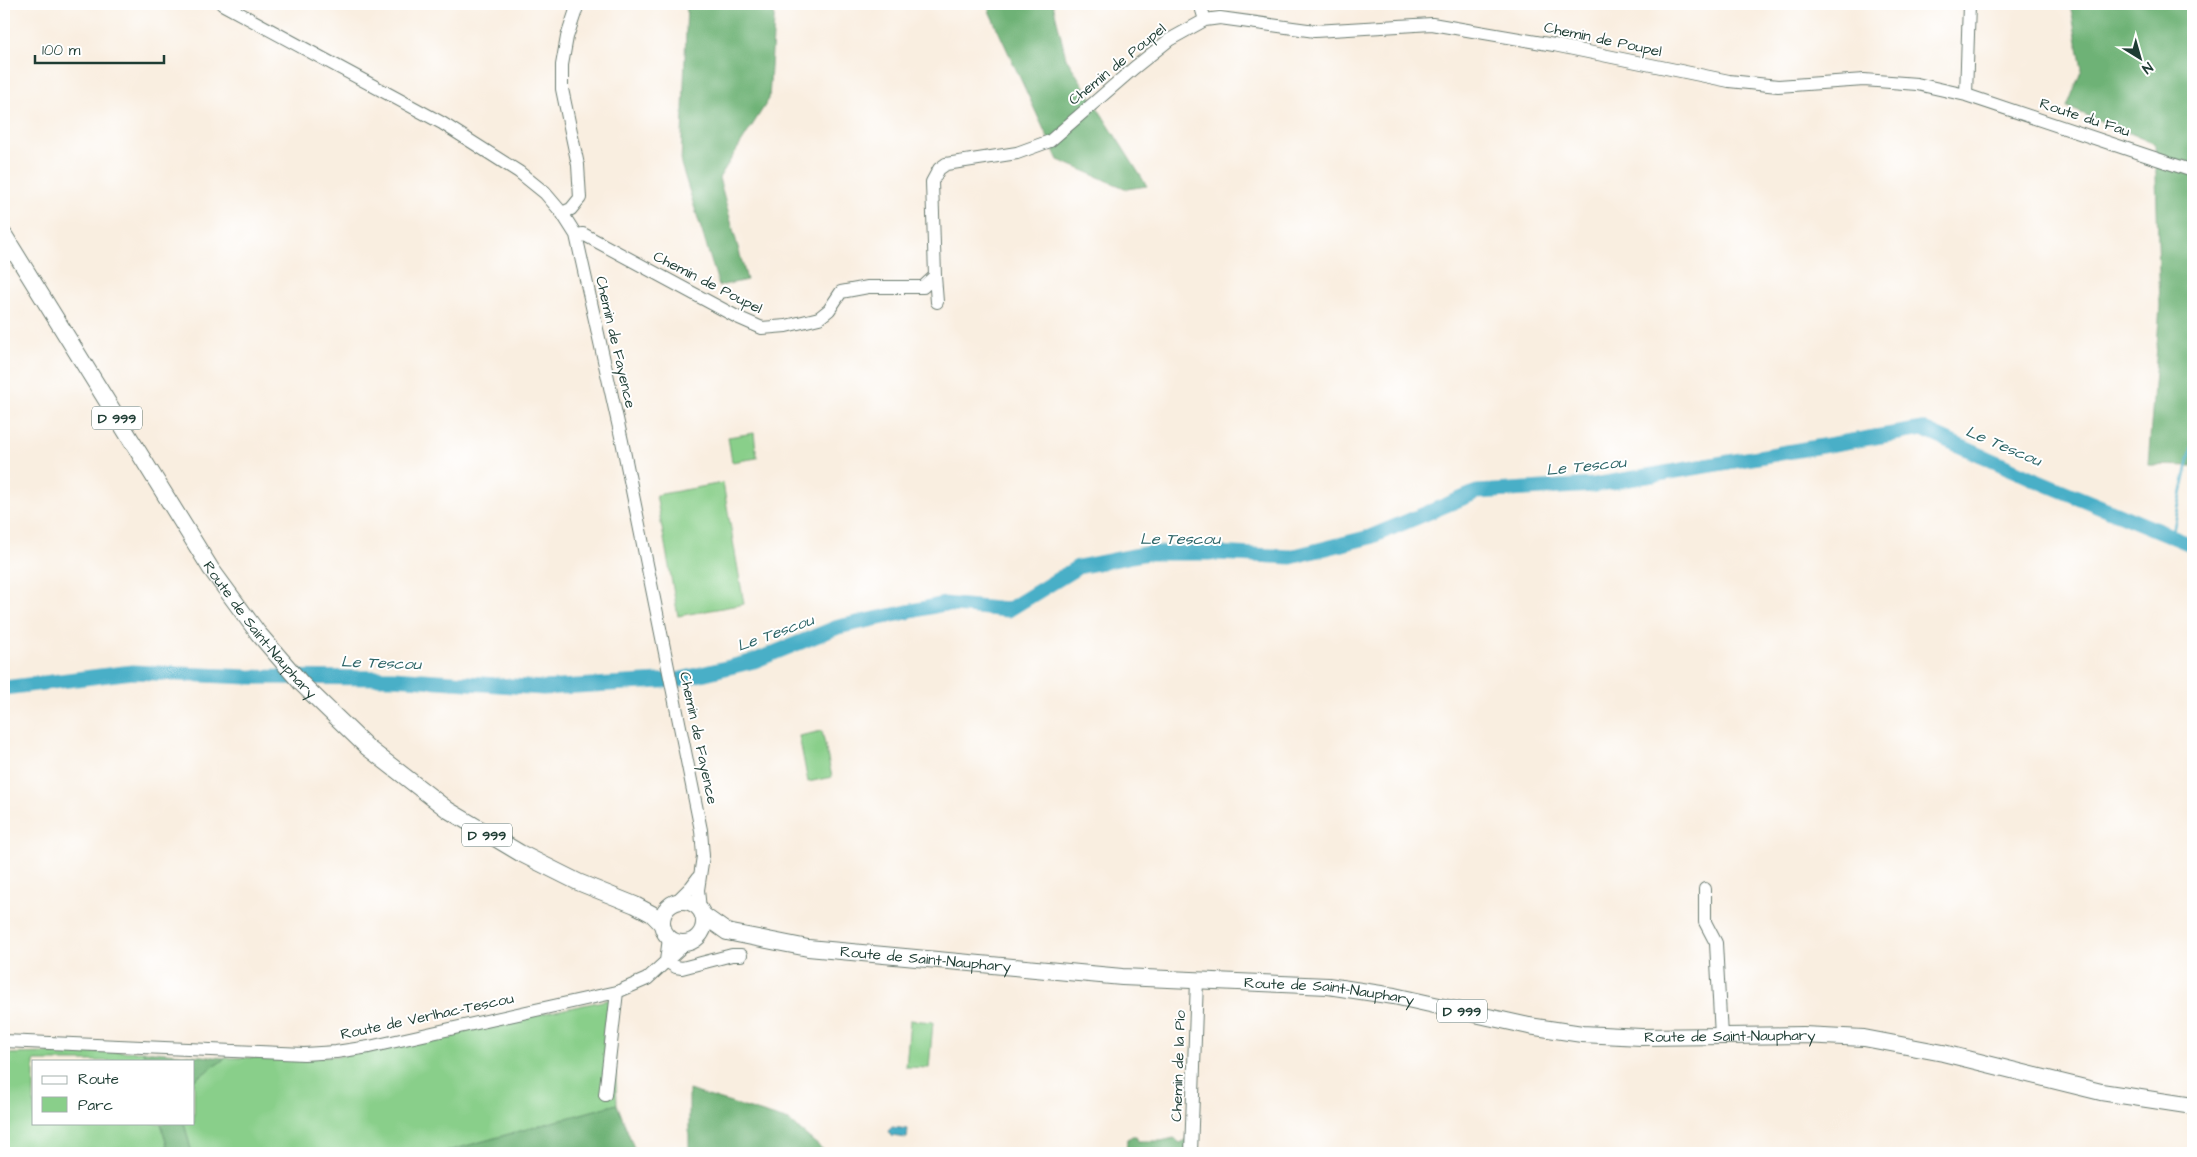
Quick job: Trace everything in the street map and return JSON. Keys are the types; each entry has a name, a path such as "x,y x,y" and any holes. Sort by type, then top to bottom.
{"main road":[{"name":"Route de Saint-Nauphary","path":"4,235 194,543 232,600 296,678 356,737 414,785 476,828 555,871 636,905 652,914 666,931"},
{"path":"690,902 702,912 704,925 692,940 677,942 666,931 664,912 675,903 690,902"},
{"name":"Route de Saint-Nauphary","path":"636,905 653,907 675,903"},
{"name":"Route de Saint-Nauphary","path":"702,912 727,932"},
{"name":"Route de Saint-Nauphary","path":"692,940 727,932 776,943 817,949 1122,976 1277,982 1328,986 1394,996 1529,1026 1582,1034 1641,1037 1803,1035 1879,1040 1943,1053 2108,1093 2193,1106"}],"street":[{"name":"Chemin de Fayence","path":"222,4 442,123 519,172 545,193 562,213 576,235 622,441 701,830 703,856 700,875 702,912"},
{"path":"562,213 571,209 580,198 578,165 562,89 562,64 567,37 578,4"},
{"path":"1200,4 1205,20"},
{"path":"1966,95 1969,4"},
{"name":"Chemin de Poupel","path":"937,302 932,182 938,169 946,164 1017,153 1050,141 1148,56 1170,40 1205,20 1220,18 1315,31 1432,24 1554,44 1729,81 1778,86 1864,80 1917,84 1966,95"},
{"name":"Route du Fau","path":"1966,95 2193,171"},
{"name":"Chemin de Poupel","path":"576,235 583,234 737,317 766,328 819,318 829,310 841,292 868,287 922,287 935,276"},
{"path":"675,903 700,875"},
{"path":"1705,889 1705,922 1716,943 1721,1036"},
{"path":"666,931 666,961 676,967 682,968 732,955 741,955"},
{"name":"Route de Verlhac-Tescou","path":"4,1040 304,1054 336,1052 369,1047 616,992 647,979 692,940"},
{"name":"Chemin de la Pio","path":"1191,1153 1197,980"},
{"path":"605,1095 616,992"}],"green space":[{"path":"687,4 775,4 769,99 719,178 747,280 719,286 681,164"},
{"path":"988,4 1053,4 1066,58 1147,186 1127,189 1058,160 990,13"},
{"path":"2070,4 2193,4 2193,466 2148,465 2160,306 2155,144 2067,107 2082,69"},
{"path":"754,433 757,458 732,462 728,437"},
{"path":"723,483 744,604 678,616 656,495"},
{"path":"822,731 832,777 808,782 799,736"},
{"path":"612,999 617,1104 441,1153 192,1153 184,1124 195,1124 195,1079 226,1058 340,1056"},
{"path":"910,1020 933,1022 929,1068 906,1067"},
{"path":"143,1051 145,1060 32,1060 32,1124 161,1124 169,1153 4,1153 4,1054"},
{"path":"143,1051 226,1058 195,1079 195,1060 145,1060"},
{"path":"689,1090 789,1121 827,1153 689,1153"},
{"path":"617,1104 636,1153 441,1153"},
{"path":"161,1124 184,1124 192,1153 169,1153"},
{"path":"1132,1136 1136,1136 1138,1141 1161,1141 1174,1138 1180,1143 1188,1139 1194,1153 1179,1153 1179,1151 1170,1153 1152,1150 1126,1153 1127,1140"}],"water":[{"path":"892,1127 908,1129 907,1138 891,1136 888,1131"}],"waterway":[{"name":"Le Tescou","path":"4,688 132,672 249,677 393,678 543,688 677,680 754,661 838,627 944,604 1008,610 1078,567 1148,553 1217,553 1291,557 1370,537 1477,492 1594,485 1922,429 2036,480 2193,545"},
{"path":"2172,536 2193,441"}]}
